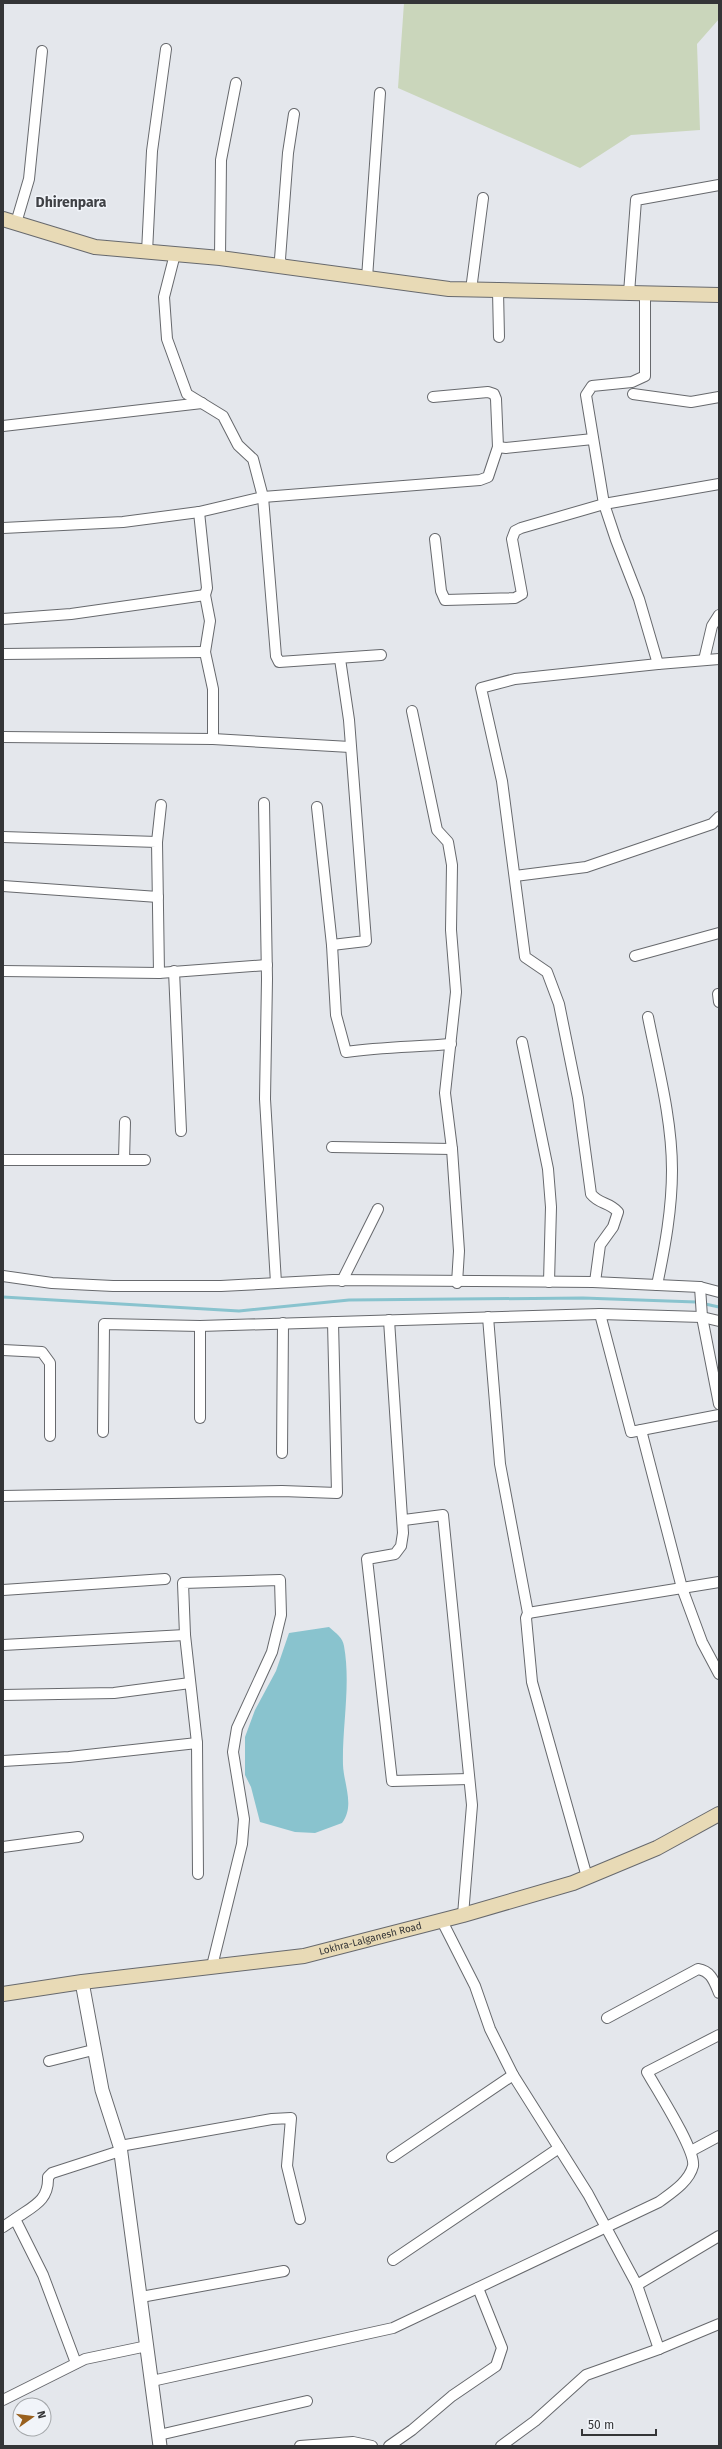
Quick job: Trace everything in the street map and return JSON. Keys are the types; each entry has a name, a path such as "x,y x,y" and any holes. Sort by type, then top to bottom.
{"main road":[{"path":"10,221 95,247 220,258 450,290 719,295"},
{"name":"Lokhra-Lalganesh Road","path":"3,1994 82,1982 304,1956 463,1916 587,1877 657,1848 719,1814"}],"street":[{"path":"148,252 152,151 166,49"},
{"path":"10,221 29,179 42,51"},
{"path":"220,258 221,160 236,83"},
{"path":"368,278 380,93"},
{"path":"282,267 280,259 288,153 294,114"},
{"path":"628,293 636,200 719,185"},
{"path":"471,290 483,198"},
{"path":"175,254 164,297 167,339 187,394 223,416 238,445 253,459 263,498 276,656 279,662 381,655"},
{"path":"498,290 499,337"},
{"path":"644,294 645,376 632,382 592,386 586,395 604,504 639,599 658,664"},
{"path":"3,528 123,522 199,512 263,498 480,480 488,477 498,447 496,399 494,394 488,392 432,397"},
{"path":"633,394 691,402 719,397"},
{"path":"3,426 202,403"},
{"path":"498,447 506,448 593,439"},
{"path":"435,539 441,591 445,600 515,598 522,594 512,539 515,531 604,504 719,484"},
{"path":"199,512 207,588 205,595 210,620 205,652 213,689 212,739"},
{"path":"3,619 71,614 205,595"},
{"path":"704,660 712,626 719,615"},
{"path":"3,654 205,652"},
{"path":"332,946 366,941 349,720 340,659"},
{"path":"595,1282 600,1245 613,1226 618,1212 611,1204 596,1200 591,1194 578,1098 559,1004 547,972 525,957 502,781 481,688 516,679 719,659"},
{"path":"412,711 437,830 448,842 452,865 451,930 456,992 445,1093 452,1149 459,1251 457,1283"},
{"path":"3,737 212,739 350,747"},
{"path":"264,803 267,965 265,1099 276,1283"},
{"path":"159,973 157,842 161,805"},
{"path":"317,807 332,946 336,1015 346,1052 374,1048 386,1050 451,1044"},
{"path":"515,876 586,867 712,824 719,817"},
{"path":"3,837 157,842"},
{"path":"3,886 158,896"},
{"path":"635,956 719,933"},
{"path":"3,971 159,973 267,965"},
{"path":"174,971 181,1131"},
{"path":"648,1017 663,1093 672,1170 669,1220 657,1285"},
{"path":"522,1042 548,1169 551,1207 549,1282"},
{"path":"124,1160 125,1122"},
{"path":"332,1147 452,1149"},
{"path":"3,1160 145,1160"},
{"path":"342,1281 378,1209"},
{"path":"3,1276 52,1283 113,1286 221,1286 342,1281 457,1283 595,1282 657,1285 719,1292"},
{"path":"700,1291 702,1315 719,1404"},
{"path":"600,1314 631,1432 719,1415"},
{"path":"103,1432 104,1324 200,1326 600,1314 702,1315 719,1320"},
{"path":"488,1317 500,1464 528,1613 526,1618 532,1682 587,1877"},
{"path":"389,1320 404,1520 401,1546 395,1554 367,1558 392,1781 469,1779"},
{"path":"3,1496 282,1491 337,1493 334,1322"},
{"path":"282,1453 283,1323"},
{"path":"200,1326 200,1418"},
{"path":"3,1350 42,1352 50,1363 50,1436"},
{"path":"641,1430 682,1588 702,1642 719,1674"},
{"path":"404,1520 443,1515 472,1805 463,1916"},
{"path":"3,1590 165,1579"},
{"path":"198,1874 197,1743 185,1635 183,1582 280,1580 280,1615 272,1652 236,1728 233,1752 244,1819 242,1844 212,1966"},
{"path":"528,1613 719,1582"},
{"path":"3,1645 185,1635"},
{"path":"3,1695 114,1693 190,1683"},
{"path":"3,1761 69,1757 197,1743"},
{"path":"3,1847 78,1837"},
{"path":"442,1921 475,1986 490,2029 513,2075 607,2228 637,2285 659,2349"},
{"path":"607,2018 698,1969 704,1970 711,1975 719,1993"},
{"path":"82,1982 93,2050 102,2090 120,2149 141,2297 159,2441 307,2401"},
{"path":"152,2381 393,2328 607,2228 659,2202 684,2183 693,2166 691,2151 647,2072 719,2035"},
{"path":"49,2061 93,2050"},
{"path":"392,2157 513,2075"},
{"path":"3,2227 44,2197 48,2191 48,2177 52,2173 120,2149 272,2119 292,2118 287,2166 300,2219"},
{"path":"691,2151 719,2136"},
{"path":"393,2260 559,2148"},
{"path":"15,2218 43,2275 76,2363"},
{"path":"637,2285 719,2236"},
{"path":"141,2297 284,2271"},
{"path":"389,2446 412,2430 452,2396 496,2366 502,2348 478,2288"},
{"path":"501,2446 535,2422 586,2375 659,2349 719,2324"},
{"path":"3,2400 85,2359 147,2346"},
{"path":"300,2446 353,2442 372,2446"}],"green space":[{"path":"404,3 719,3 719,19 697,44 700,130 631,135 580,168 398,88"}],"water":[{"path":"329,1627 342,1640 346,1661 347,1676 343,1765 348,1795 348,1810 342,1823 315,1833 295,1832 260,1822 251,1787 245,1775 245,1737 255,1710 276,1671 289,1633"}],"waterway":[{"path":"3,1297 239,1311 349,1300 583,1298 696,1302 719,1307"}],"district":[{"name":"Dhirenpara","path":"71,202"}]}
